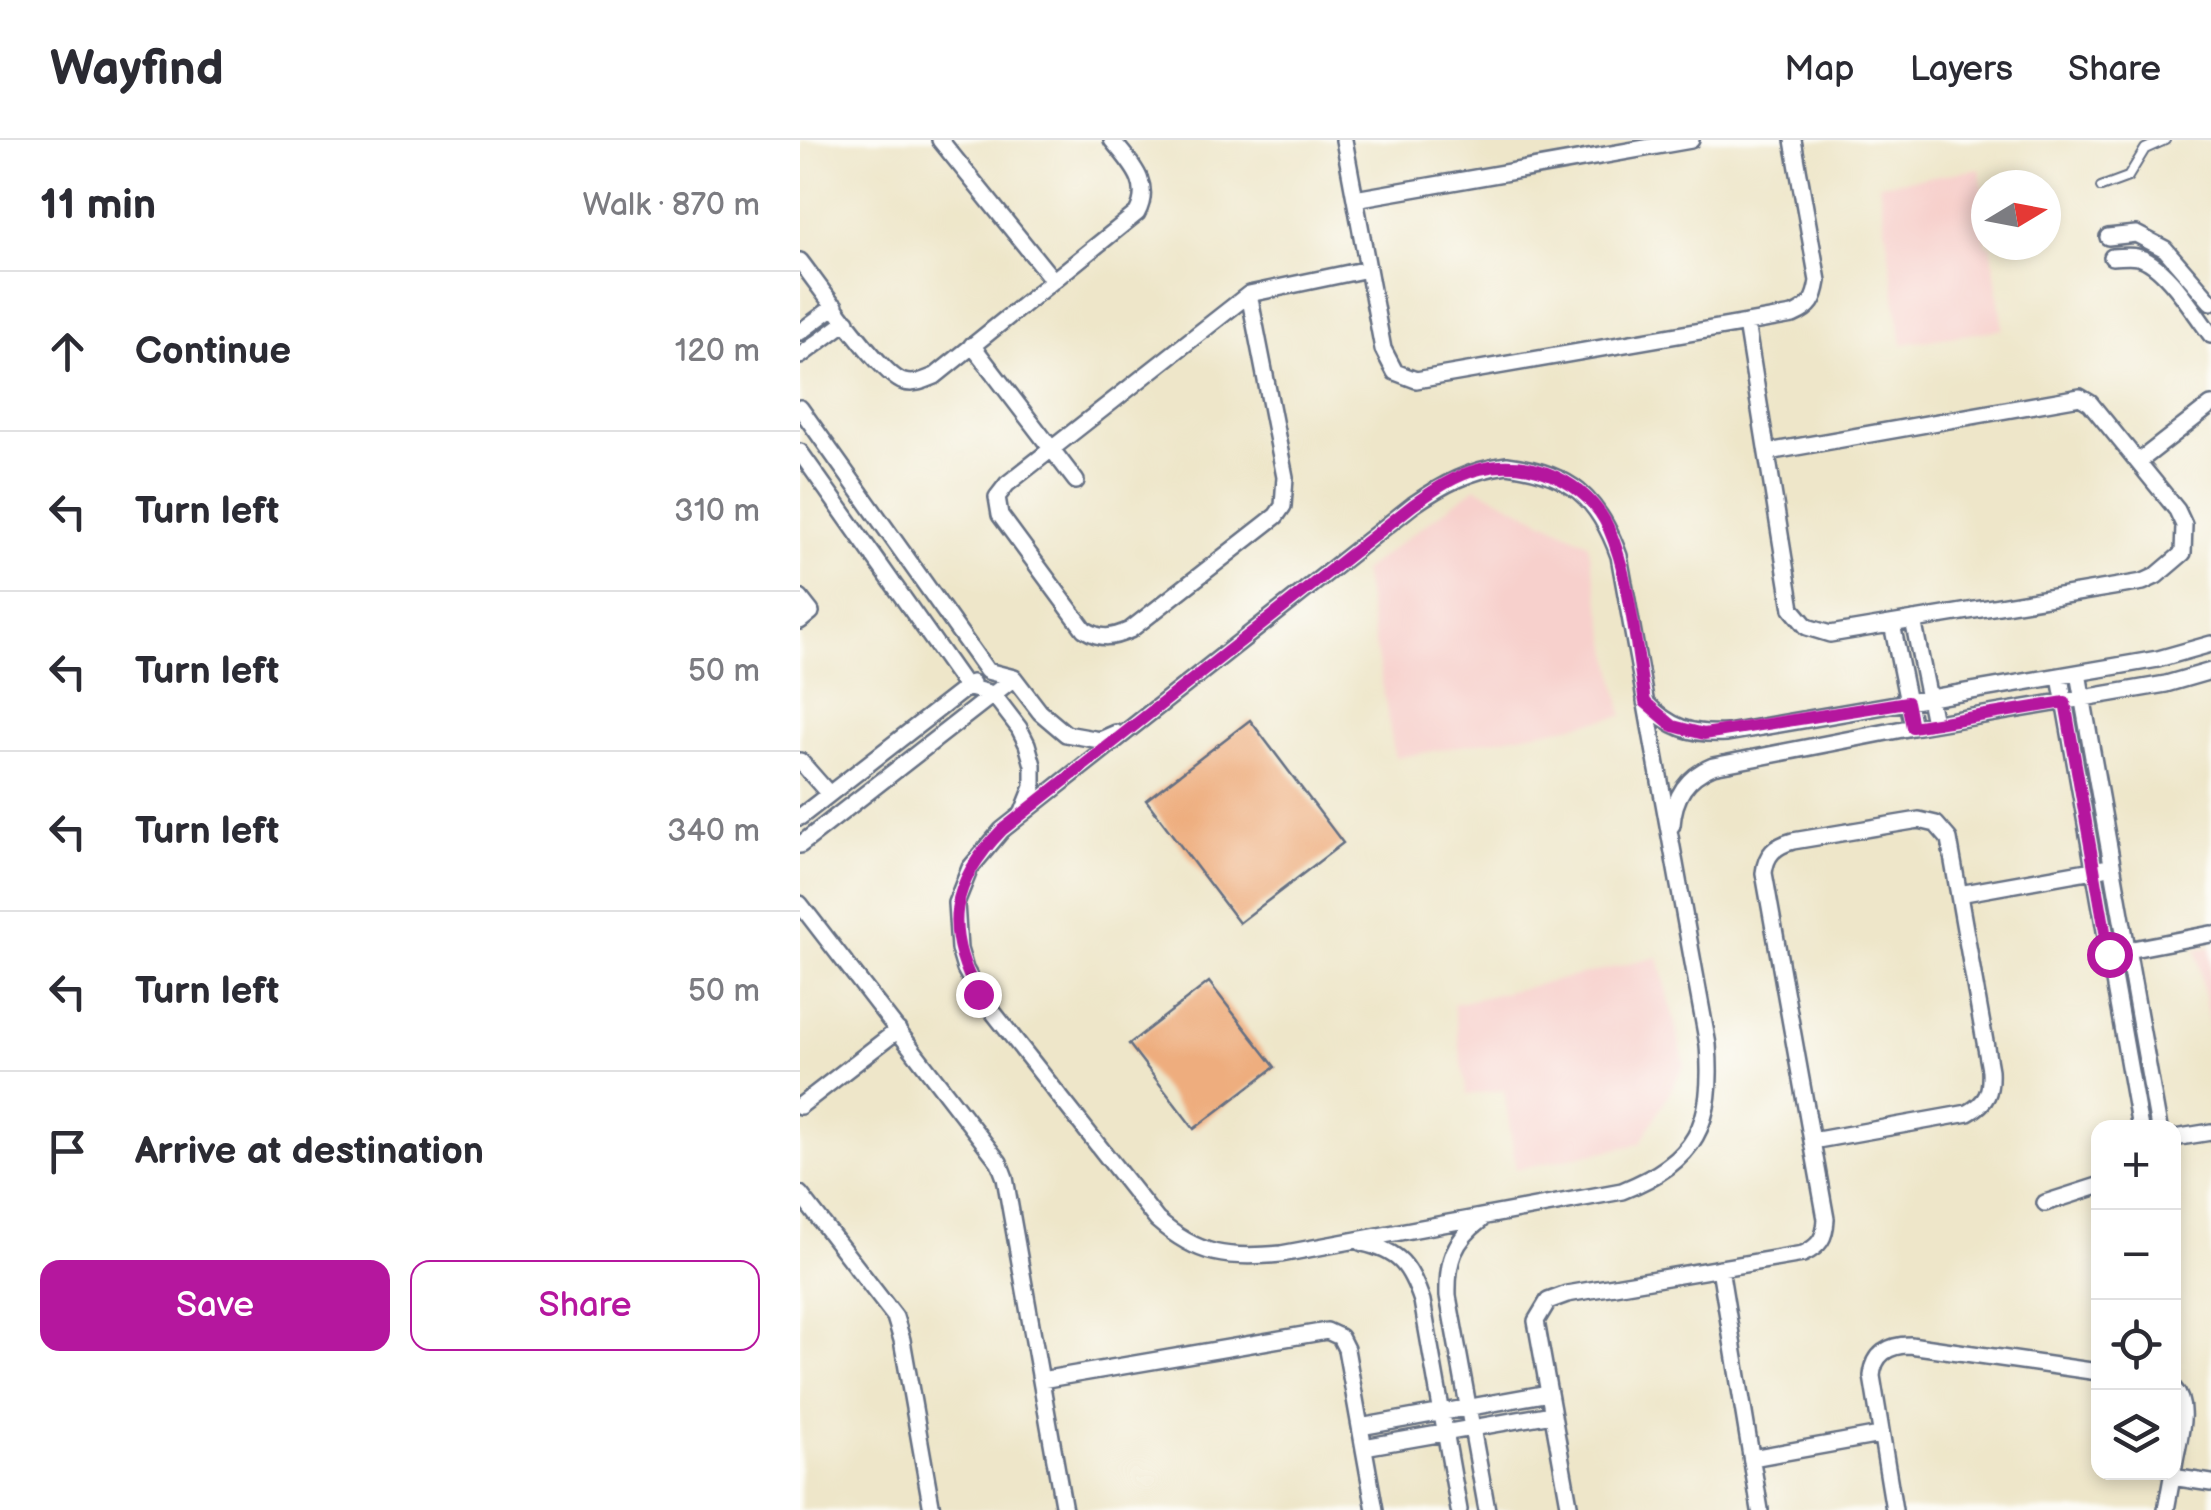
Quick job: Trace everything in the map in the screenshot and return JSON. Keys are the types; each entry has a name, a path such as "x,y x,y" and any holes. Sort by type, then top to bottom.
{"street":[{"path":"940,140 1053,280"},
{"path":"800,262 886,370 907,383 935,376 1137,213 1143,202 1140,178 1112,140"},
{"path":"1344,140 1388,364 1403,377 1416,380 1793,315 1815,300 1818,281 1793,140"},
{"path":"1355,199 1691,140"},
{"path":"2108,237 2136,234 2165,249 2211,302"},
{"path":"2112,257 2135,256 2150,263 2164,274 2210,330"},
{"path":"1249,294 1286,478 1283,506 1276,516 1144,619 1114,636 1095,636 1084,629 997,507 997,497 1008,484 1249,294 1368,269"},
{"path":"800,332 835,306"},
{"path":"800,356 848,322"},
{"path":"1746,323 1792,609 1798,619 1817,632 1830,634 2143,582 2183,553 2184,525 2177,510 2090,403 2080,397 1768,452"},
{"path":"972,345 1076,481"},
{"path":"2138,462 2211,404"},
{"path":"800,408 987,671 1014,678 1040,712 1066,734 1100,740 1133,726"},
{"path":"800,452 966,687 992,694 1019,728 1033,765 1033,787 1022,814"},
{"path":"1508,466 1555,476 1596,507 1619,556 1645,702 1711,1078 1701,1130 1670,1168 1622,1191 1250,1257 1211,1252 1177,1237 1157,1220 978,994 959,950 956,902 977,858 1002,830 1445,483 1480,469 1508,466"},
{"path":"800,598 811,612 800,621"},
{"path":"1913,620 1934,723"},
{"path":"1892,624 1912,727"},
{"path":"1645,702 1673,726 1704,734 2158,659 2211,644"},
{"path":"800,818 987,671"},
{"path":"1671,844 1673,809 1690,778 1702,770 1735,760 1912,727 2166,684 2211,671"},
{"path":"2078,673 2158,1120"},
{"path":"2060,676 2139,1120"},
{"path":"800,845 1014,678"},
{"path":"800,760 829,794"},
{"path":"1570,1510 1536,1321 1548,1302 1566,1294 1803,1254 1821,1243 1826,1220 1812,1142 1764,873 1765,861 1780,845 1793,841 1919,820 1936,824 1948,839 1990,1070 1989,1095 1968,1114 1812,1142"},
{"path":"1958,894 2113,866"},
{"path":"800,904 999,1162 1064,1510"},
{"path":"2109,954 2211,934"},
{"path":"800,1106 898,1030"},
{"path":"2181,1137 2211,1132"},
{"path":"2045,1203 2091,1188"},
{"path":"800,1194 894,1317 902,1340 932,1510"},
{"path":"1486,1216 1463,1234 1452,1252 1448,1296 1487,1510"},
{"path":"1353,1241 1390,1252 1413,1273 1422,1301 1460,1510"},
{"path":"1720,1268 1760,1510"},
{"path":"1041,1380 1328,1331 1340,1336 1346,1349 1374,1510"},
{"path":"1894,1510 1880,1436 1873,1364 1885,1350 1896,1345 2091,1371"},
{"path":"1360,1427 1549,1393"},
{"path":"1364,1448 1552,1414"},
{"path":"1752,1458 1880,1436"},
{"path":"2181,1474 2211,1483"},
{"path":"2166,1510 2172,1480"}],"lane":[{"path":"2101,188 2128,177 2145,149 2164,140"}],"shaded area":[{"path":"1971,170 1971,260 1993,260 2003,329 1902,344 1879,184"},
{"path":"1476,487 1588,543 1623,716 1395,758 1362,571"},
{"path":"2211,947 2211,1037 2196,949"},
{"path":"1659,957 1685,1065 1640,1144 1516,1169 1504,1090 1467,1095 1453,1004"}],"building":[{"path":"1250,720 1343,843 1239,923 1146,800"},
{"path":"1209,982 1275,1067 1194,1129 1129,1044"}],"route":[{"path":"978,994 959,950 956,902 970,868 1002,830 1413,505 1445,483 1480,469 1508,466 1555,476 1596,507 1619,556 1645,702 1662,720 1687,732 1727,733 1907,702 1912,727 2065,702 2109,954"}]}
